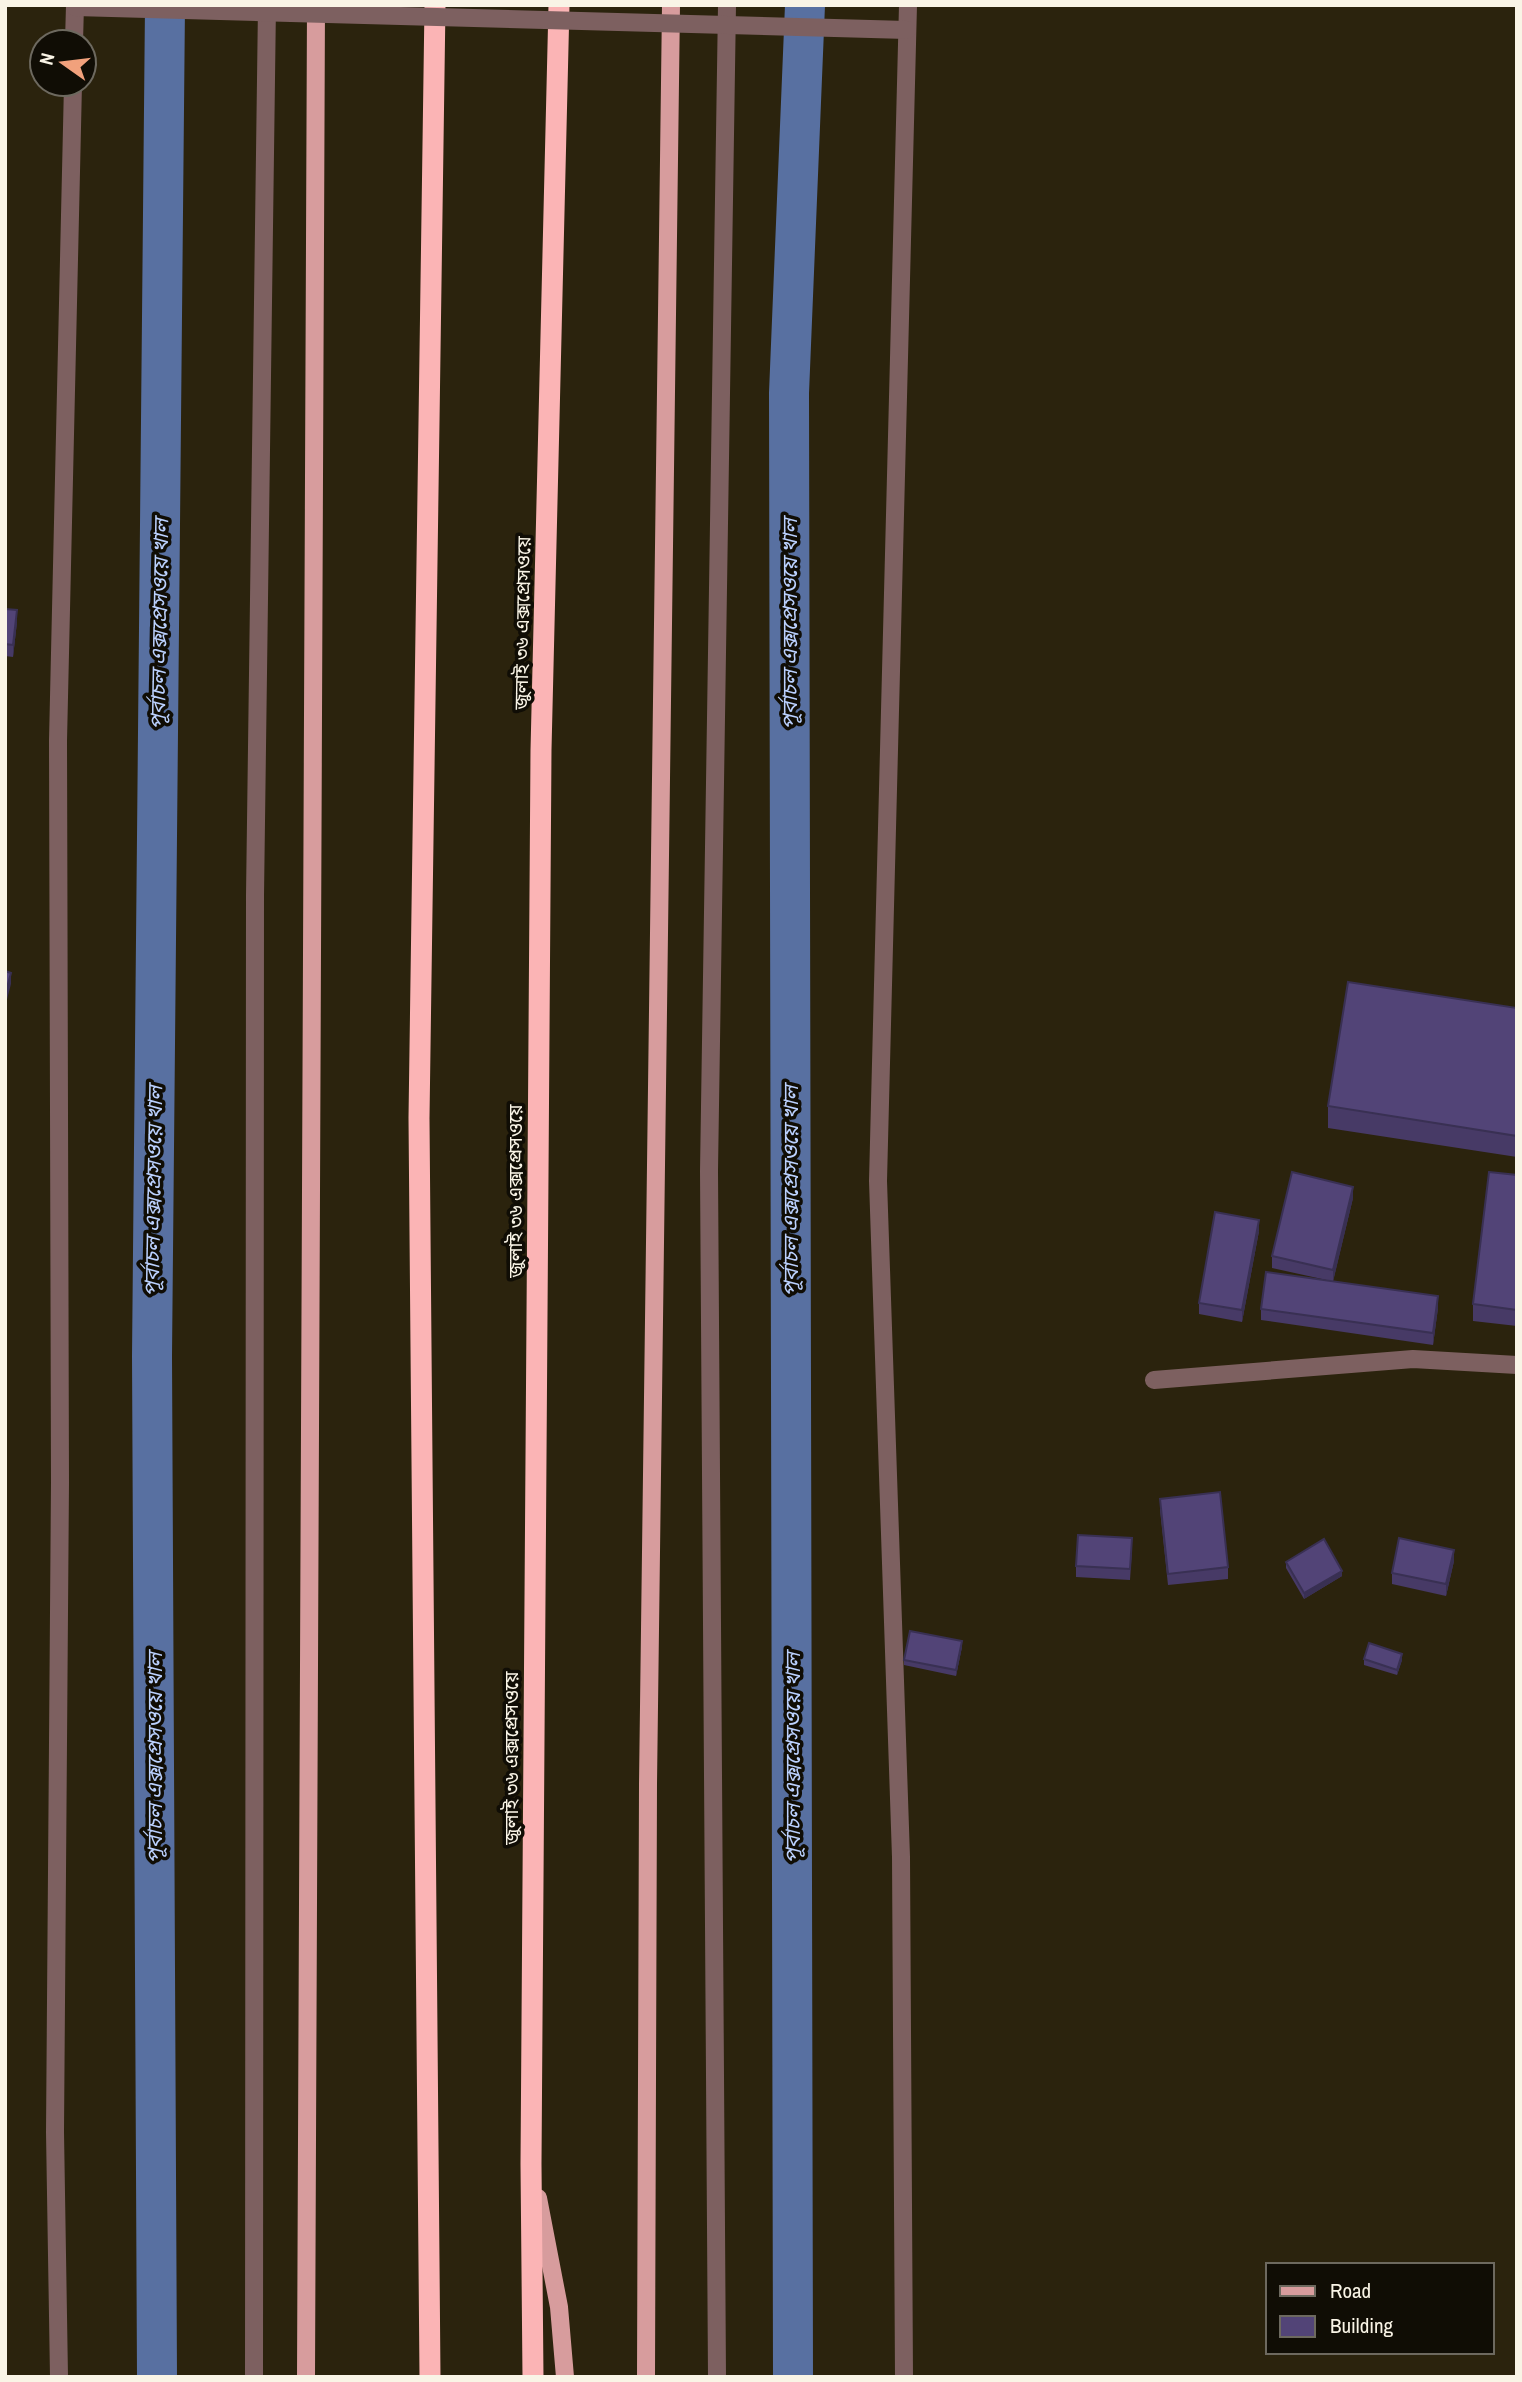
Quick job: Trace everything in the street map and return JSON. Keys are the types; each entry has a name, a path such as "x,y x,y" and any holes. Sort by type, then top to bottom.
{"highway":[{"path":"430,2377 419,1118 435,5"},
{"name":"জুলাই ৩৬ এক্সপ্রেসওয়ে","path":"533,2377 531,2164 541,750 559,5"}],"main road":[{"path":"306,2377 316,5"},
{"path":"646,2377 648,1784 671,5"},
{"path":"531,2164 559,2307 565,2377"}],"street":[{"path":"254,2377 255,897 267,5"},
{"path":"717,2377 709,1171 727,5"},
{"path":"904,2377 901,1857 877,1181 908,5"},
{"path":"74,28 75,6 907,30"},
{"path":"59,2377 55,2132 60,1482 58,741 74,98"},
{"path":"1154,1380 1413,1359 1517,1365"}],"building":[{"path":"5,609 17,610 13,645 5,644"},
{"path":"5,971 11,973 5,995"},
{"path":"1348,982 1517,1008 1517,1136 1328,1106"},
{"path":"1292,1172 1353,1187 1333,1270 1272,1256"},
{"path":"1489,1172 1517,1175 1517,1310 1473,1304"},
{"path":"1215,1212 1259,1220 1242,1310 1199,1303"},
{"path":"1266,1272 1438,1296 1433,1333 1261,1309"},
{"path":"1220,1492 1228,1567 1168,1574 1160,1499"},
{"path":"1078,1535 1132,1538 1130,1569 1076,1566"},
{"path":"1399,1538 1454,1550 1446,1584 1392,1573"},
{"path":"1324,1539 1342,1571 1304,1593 1286,1562"},
{"path":"910,1631 962,1641 956,1670 904,1660"},
{"path":"1369,1643 1402,1654 1397,1670 1364,1659"}],"waterway":[{"name":"পূর্বাচল এক্সপ্রেসওয়ে খাল","path":"157,2377 152,1356 165,5"},
{"name":"পূর্বাচল এক্সপ্রেসওয়ে খাল","path":"793,2377 789,393 805,5"}]}
